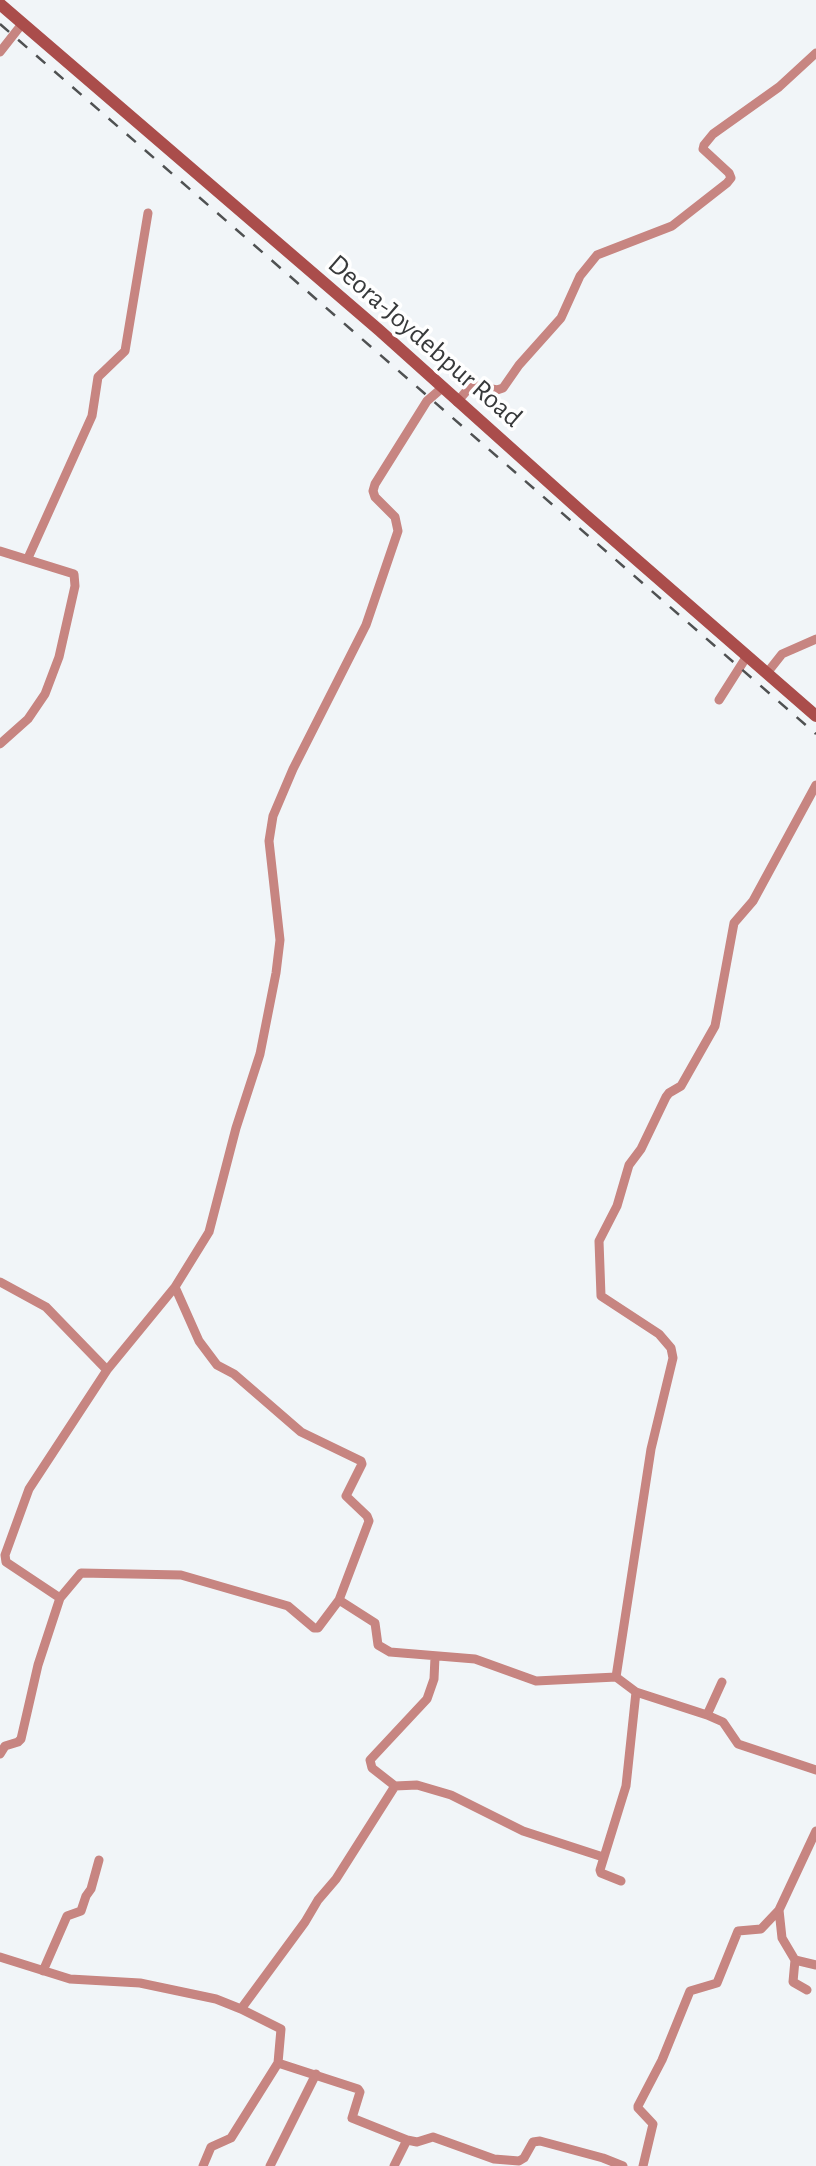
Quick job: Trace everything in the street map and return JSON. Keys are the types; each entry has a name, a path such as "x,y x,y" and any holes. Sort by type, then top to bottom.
{"street":[{"name":"Deora-Joydebpur Road","path":"0,4 379,330 457,402 816,716"},
{"path":"0,52 22,24"},
{"path":"457,402 469,387 497,390 503,388 519,365 561,317 580,276 597,255 671,226 727,183 731,178 729,173 703,149 704,145 713,134 779,87 816,53"},
{"path":"29,558 92,416 98,377 125,351 148,213"},
{"path":"60,1598 6,1562 5,1555 29,1489 107,1370 175,1287 209,1232 236,1128 260,1054 281,940 269,841 273,816 293,769 366,625 398,531 395,517 375,497 375,484 427,401 442,387"},
{"path":"0,551 74,574 75,586 59,657 45,694 28,719 0,744"},
{"path":"766,673 782,654 816,639"},
{"path":"719,700 747,656"},
{"path":"616,1677 651,1449 673,1358 671,1348 659,1335 601,1296 599,1241 617,1206 629,1165 641,1149 666,1097 681,1086 715,1026 734,923 753,901 816,785"},
{"path":"0,1282 46,1307 107,1370"},
{"path":"0,1754 5,1746 21,1739 38,1665 60,1598 81,1573 181,1575 288,1606 314,1628 322,1624 338,1600 369,1521 368,1516 346,1496 362,1464 361,1461 301,1432 234,1374 215,1363 199,1341 175,1287"},
{"path":"338,1600 375,1623 379,1645 384,1650 475,1659 536,1681 616,1677 636,1692 707,1714 725,1724 738,1744 816,1770"},
{"path":"435,1657 434,1679 428,1699 370,1760 372,1768 395,1786 417,1785 451,1795 523,1831 603,1857"},
{"path":"707,1714 722,1682"},
{"path":"621,1881 601,1873 603,1857 626,1786 636,1692"},
{"path":"242,2009 305,1922 319,1898 336,1879 395,1786"},
{"path":"643,2166 653,2124 638,2106 662,2060 690,1992 717,1983 738,1931 761,1929 779,1910 816,1831"},
{"path":"43,1971 67,1916 81,1911 91,1889 99,1860"},
{"path":"779,1910 782,1938 795,1960 793,1982 807,1990"},
{"path":"0,1957 70,1979 140,1983 216,1999 281,2029 278,2063 231,2138 211,2147 203,2166"},
{"path":"795,1960 816,1965"},
{"path":"278,2063 360,2090 352,2118 407,2140 417,2142 433,2137 492,2162 522,2161 533,2142 540,2141 603,2158 622,2166"},
{"path":"270,2166 316,2074"},
{"path":"394,2166 407,2140"}],"railway":[{"path":"0,24 816,734"}]}
